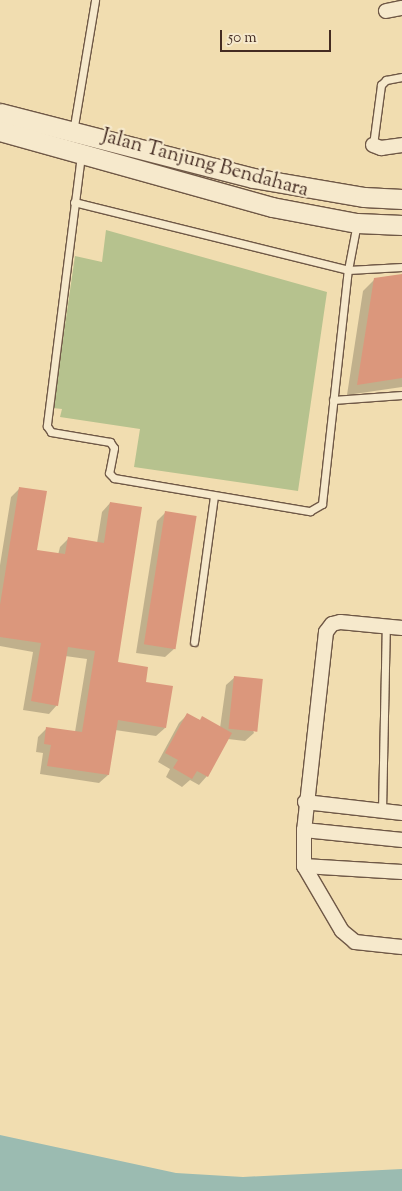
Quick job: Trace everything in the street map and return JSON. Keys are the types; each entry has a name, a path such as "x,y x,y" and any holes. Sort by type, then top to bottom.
{"main road":[{"name":"Jalan Tanjung Bendahara","path":"0,113 253,178 364,197 402,199"},
{"name":"Jalan Tanjung Bendahara","path":"0,131 272,206 357,223 402,225"}],"street":[{"path":"386,11 402,8"},
{"path":"373,145 380,148 402,145"},
{"path":"402,628 340,622 332,624 326,632 304,830 304,866 347,938 363,944 402,947"},
{"path":"306,802 402,814"},
{"path":"304,830 402,840"},
{"path":"304,866 402,872"}],"lane":[{"path":"73,132 95,0"},
{"path":"373,145 381,85 386,80 402,77"},
{"path":"81,154 47,426 51,432 110,442 114,448 109,472 114,478 214,496 316,509 322,504 348,270 357,223"},
{"path":"74,202 348,270 402,267"},
{"path":"333,400 402,395"},
{"path":"194,642 214,496"},
{"path":"382,811 386,626"}],"green space":[{"path":"106,230 327,292 298,491 134,467 140,429 60,417 62,409 53,408 75,256 102,262"}],"water":[{"path":"0,1135 176,1173 243,1177 402,1169 402,1191 0,1191"}],"building":[{"path":"402,274 402,378 357,385 374,278"},
{"path":"19,487 47,491 37,550 65,554 68,537 104,543 110,502 142,507 118,662 148,667 146,682 173,686 166,728 118,720 109,775 47,766 51,745 44,744 46,727 82,732 95,651 68,647 58,706 31,701 41,643 0,637 0,605"},
{"path":"165,511 197,516 175,649 144,644"},
{"path":"234,676 263,679 257,732 228,729"},
{"path":"187,713 200,720 202,716 232,733 208,777 197,771 192,779 173,768 178,760 165,753"}]}
